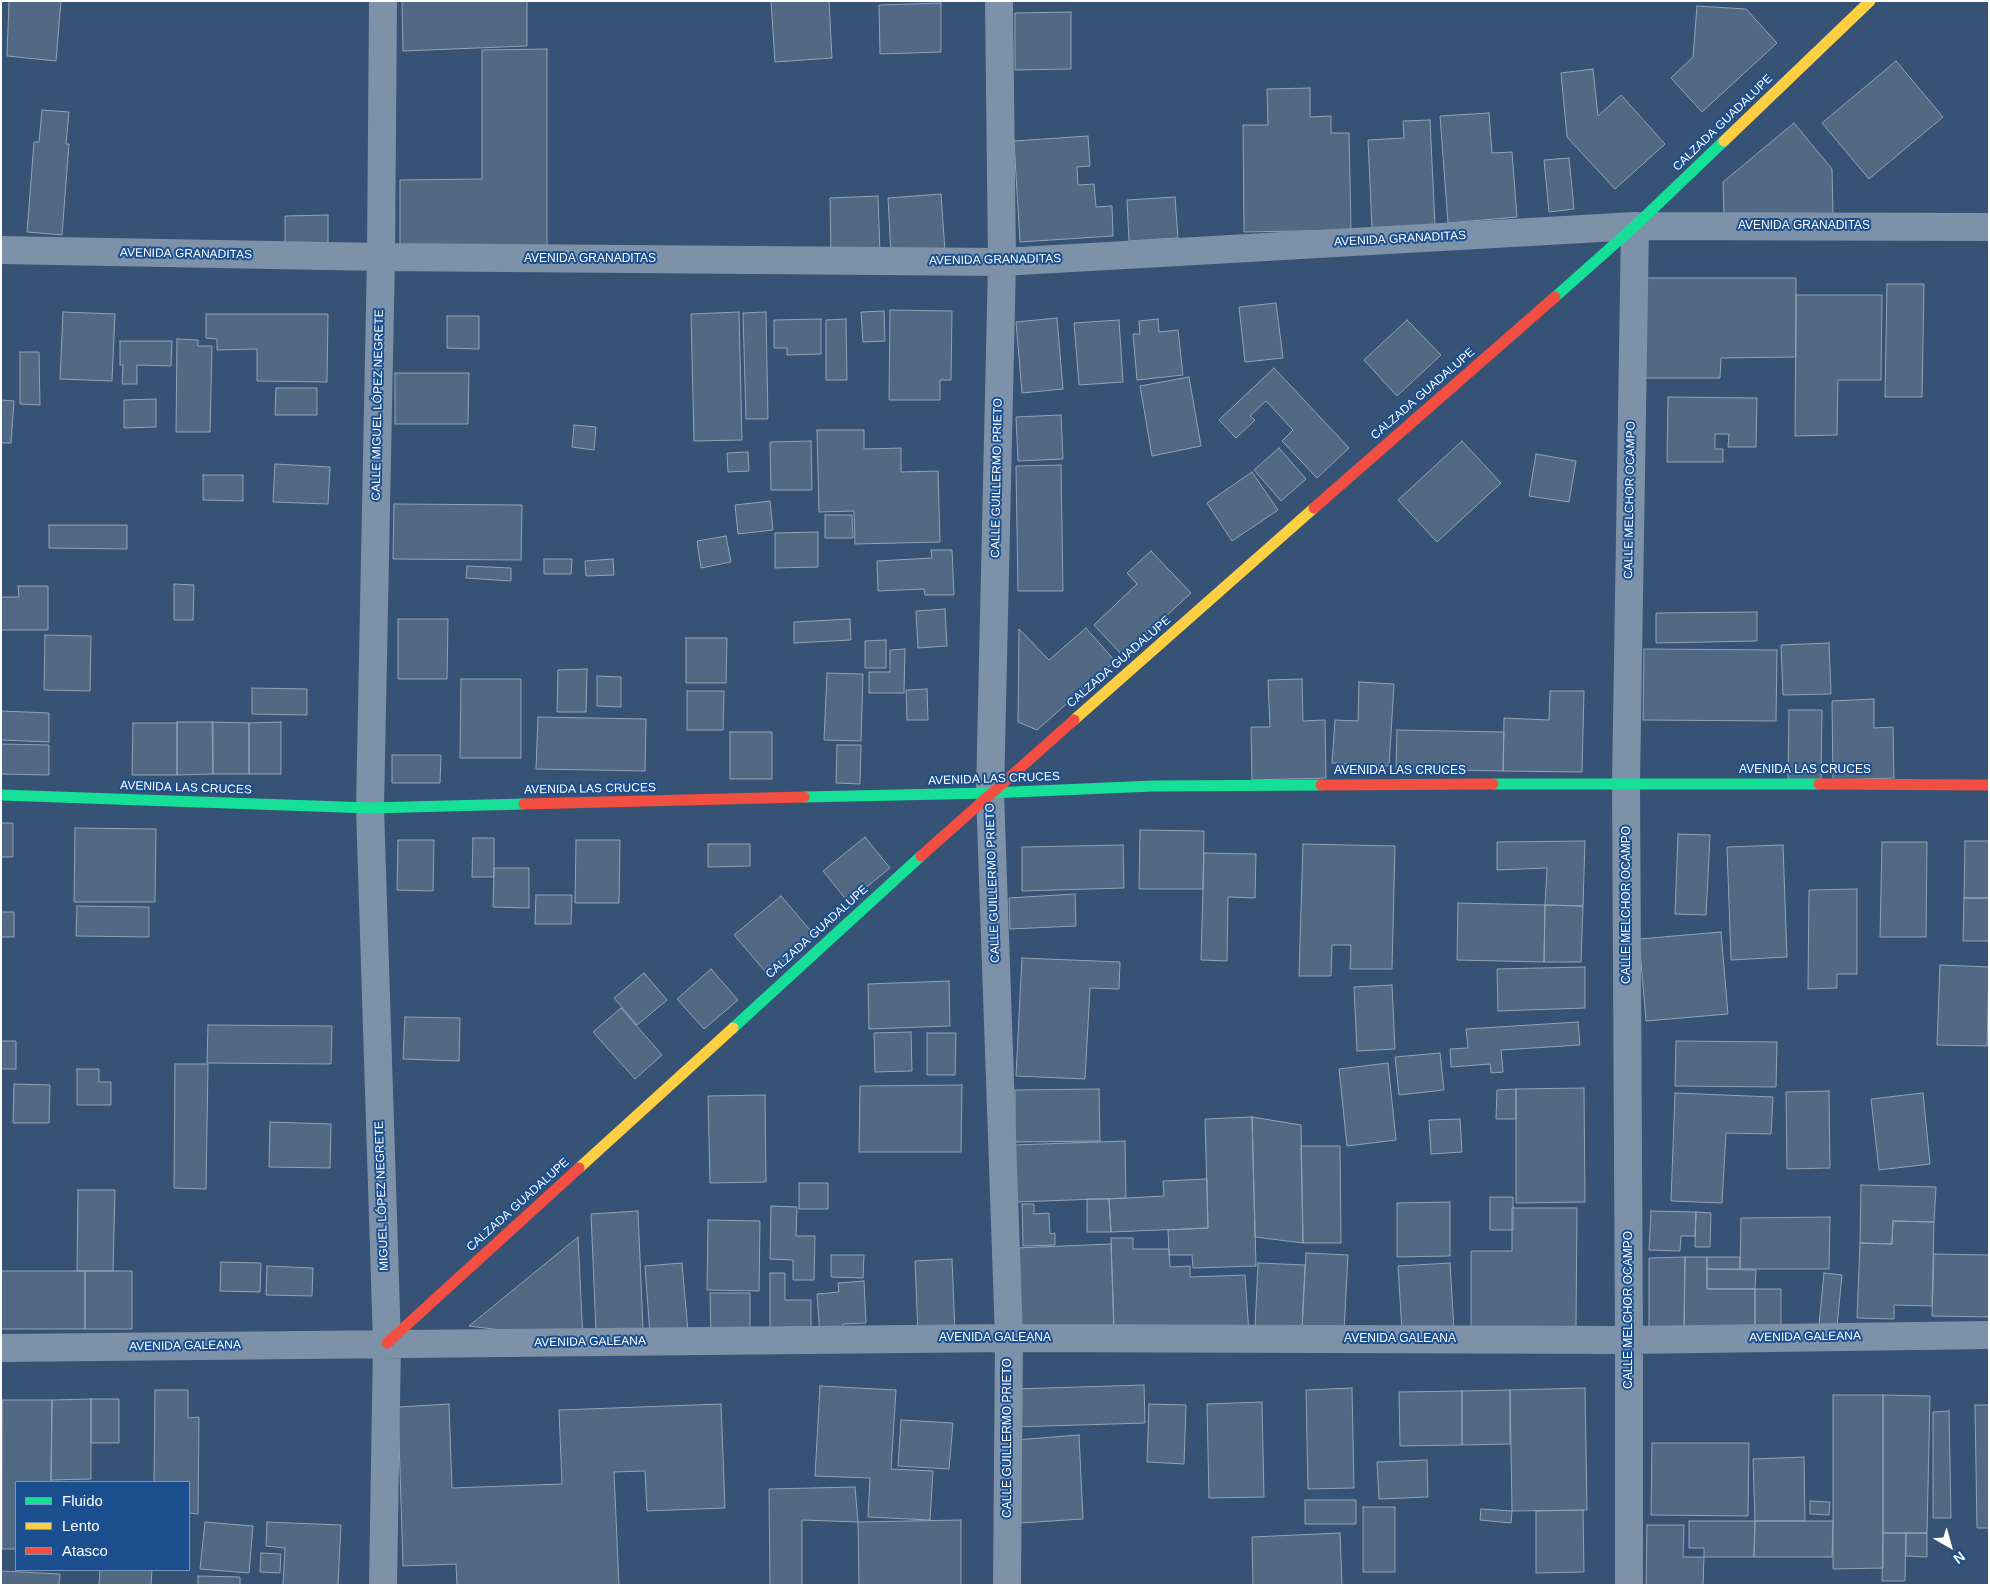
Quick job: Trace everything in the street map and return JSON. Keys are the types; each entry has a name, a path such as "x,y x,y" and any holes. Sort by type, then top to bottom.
{"street":[{"name":"CALLE MIGUEL LÓPEZ NEGRETE","path":"370,808 381,257 383,1"},
{"name":"CALLE GUILLERMO PRIETO","path":"999,1 1002,262 990,794 1009,1338 1007,1585"},
{"name":"CALZADA GUADALUPE","path":"387,1344 990,794 1635,226 1870,1"},
{"name":"AVENIDA GRANADITAS","path":"1,250 381,257 1002,262 1635,226 1989,227"},
{"name":"CALLE MELCHOR OCAMPO","path":"1628,1585 1629,1340 1626,783 1635,226"},
{"name":"AVENIDA LAS CRUCES","path":"1,795 370,808 990,794 1153,786 1626,783 1989,785"},
{"name":"MIGUEL LÓPEZ NEGRETE","path":"370,808 387,1344 383,1585"},
{"name":"AVENIDA GALEANA","path":"1,1348 1009,1338 1629,1340 1989,1334"}],"building":[{"path":"9,1 61,1 56,61 7,56"},
{"path":"402,1 527,1 527,46 403,51"},
{"path":"771,1 829,1 832,58 775,62"},
{"path":"941,3 941,52 880,54 879,5"},
{"path":"1697,6 1746,9 1777,43 1702,112 1671,78 1693,57"},
{"path":"1071,12 1071,69 1015,70 1015,13"},
{"path":"547,49 547,252 400,253 400,180 482,179 482,50"},
{"path":"1896,61 1943,117 1869,179 1822,123"},
{"path":"1593,69 1598,116 1621,95 1665,144 1615,189 1567,137 1561,73"},
{"path":"1310,88 1310,117 1331,116 1331,133 1349,133 1351,230 1244,232 1243,125 1268,125 1267,89"},
{"path":"42,110 69,112 66,144 69,144 62,235 27,232 34,142 39,142"},
{"path":"1489,113 1492,153 1512,152 1517,217 1448,223 1440,116"},
{"path":"1430,120 1435,225 1372,228 1368,140 1404,138 1403,121"},
{"path":"1794,123 1832,169 1833,214 1724,217 1723,182"},
{"path":"1088,136 1090,166 1077,167 1078,185 1094,184 1096,207 1112,206 1113,236 1020,242 1014,141"},
{"path":"1569,158 1574,209 1549,212 1544,160"},
{"path":"941,194 945,251 891,255 888,198"},
{"path":"878,196 880,253 831,255 830,198"},
{"path":"1175,197 1178,238 1129,241 1127,200"},
{"path":"328,215 328,248 285,248 285,216"},
{"path":"1641,278 1796,278 1796,357 1721,358 1720,378 1640,378"},
{"path":"1887,284 1924,284 1922,397 1885,397"},
{"path":"1796,295 1882,295 1881,380 1838,380 1837,435 1795,436"},
{"path":"1276,303 1283,358 1245,362 1239,307"},
{"path":"890,310 952,311 951,380 940,380 940,400 889,400"},
{"path":"884,311 885,341 863,342 861,312"},
{"path":"63,312 115,314 112,381 60,379"},
{"path":"739,312 742,440 694,441 691,314"},
{"path":"766,312 768,419 746,419 743,313"},
{"path":"206,314 328,314 327,382 257,381 257,349 217,350 217,339 206,338"},
{"path":"447,316 479,316 479,349 447,348"},
{"path":"1057,318 1063,389 1022,393 1016,322"},
{"path":"821,319 821,354 787,355 787,348 774,348 774,320"},
{"path":"846,319 847,380 826,380 826,320"},
{"path":"1158,319 1159,332 1178,330 1183,375 1137,380 1133,334 1140,334 1139,321"},
{"path":"1119,320 1123,382 1079,385 1074,323"},
{"path":"1407,320 1441,355 1397,396 1364,360"},
{"path":"177,339 198,340 198,346 212,346 210,432 176,432"},
{"path":"120,341 172,341 171,366 137,365 137,384 122,384 123,365 120,365"},
{"path":"20,352 39,352 40,405 20,404"},
{"path":"1274,368 1349,448 1317,478 1282,441 1293,430 1266,401 1250,416 1255,420 1236,438 1219,420"},
{"path":"395,373 469,373 468,424 395,424"},
{"path":"1189,377 1201,446 1152,456 1140,386"},
{"path":"276,388 317,388 317,415 275,415"},
{"path":"1668,397 1757,398 1756,447 1728,447 1729,434 1715,434 1715,449 1723,449 1723,462 1667,462"},
{"path":"156,399 156,427 124,428 124,400"},
{"path":"1,400 14,401 11,443 1,443"},
{"path":"1061,415 1063,459 1018,461 1016,417"},
{"path":"574,425 596,427 594,450 572,447"},
{"path":"817,430 864,430 864,449 901,448 901,472 938,471 940,542 855,544 854,511 819,512"},
{"path":"811,441 812,490 771,490 770,442"},
{"path":"1462,441 1501,483 1437,542 1398,500"},
{"path":"1279,448 1306,479 1281,501 1254,470"},
{"path":"748,452 749,471 728,472 727,453"},
{"path":"1536,454 1576,461 1569,502 1529,496"},
{"path":"275,464 330,467 328,504 273,502"},
{"path":"1061,465 1063,591 1018,591 1016,466"},
{"path":"1252,472 1278,510 1232,541 1207,503"},
{"path":"203,475 243,475 243,501 203,500"},
{"path":"770,501 773,530 738,534 735,505"},
{"path":"394,504 522,505 521,560 393,559"},
{"path":"825,515 852,515 853,538 825,538"},
{"path":"49,525 127,525 127,549 49,548"},
{"path":"818,532 818,567 775,568 775,533"},
{"path":"726,536 731,562 701,568 697,541"},
{"path":"931,550 952,550 954,595 925,595 924,589 878,591 877,561 932,558"},
{"path":"1151,551 1191,593 1123,656 1094,625 1137,584 1127,573"},
{"path":"544,559 572,559 571,574 544,574"},
{"path":"613,559 614,575 586,576 585,561"},
{"path":"467,566 511,568 511,581 466,578"},
{"path":"174,584 194,585 193,620 174,620"},
{"path":"18,586 48,586 48,630 1,630 1,597 19,597"},
{"path":"945,609 947,646 918,648 916,611"},
{"path":"1757,612 1757,641 1656,643 1656,613"},
{"path":"398,619 448,619 447,679 398,679"},
{"path":"850,619 851,640 794,643 794,622"},
{"path":"1086,628 1115,661 1037,730 1018,722 1019,629 1049,660"},
{"path":"45,635 91,636 90,691 44,690"},
{"path":"686,638 727,638 726,683 686,683"},
{"path":"886,640 886,668 865,668 865,641"},
{"path":"1829,643 1831,694 1783,695 1781,645"},
{"path":"905,649 904,693 869,693 869,672 890,672 890,650"},
{"path":"1644,649 1777,650 1776,721 1643,720"},
{"path":"587,669 586,712 557,712 558,670"},
{"path":"827,673 863,674 861,741 824,740"},
{"path":"597,676 621,677 621,707 597,706"},
{"path":"461,679 521,679 521,758 460,758"},
{"path":"1302,679 1303,721 1325,720 1326,778 1252,780 1251,727 1270,727 1268,680"},
{"path":"1359,682 1394,684 1389,766 1332,763 1335,720 1358,721"},
{"path":"252,688 307,689 307,715 252,714"},
{"path":"927,689 928,720 907,720 906,690"},
{"path":"687,691 724,691 723,730 687,730"},
{"path":"1550,691 1584,691 1582,772 1503,771 1504,718 1549,720"},
{"path":"1874,699 1874,728 1893,727 1894,778 1833,780 1832,701"},
{"path":"1789,710 1822,710 1821,781 1788,781"},
{"path":"1,711 49,713 49,742 1,740"},
{"path":"538,717 646,719 645,771 536,769"},
{"path":"177,722 213,722 213,774 177,775"},
{"path":"212,722 249,723 249,774 213,774"},
{"path":"281,722 281,774 249,774 249,723"},
{"path":"133,723 177,723 177,775 132,775"},
{"path":"1397,730 1504,732 1503,771 1396,769"},
{"path":"730,732 772,732 772,779 730,779"},
{"path":"1,744 49,745 49,775 1,774"},
{"path":"837,745 861,745 860,784 836,783"},
{"path":"392,755 441,755 440,783 392,783"},
{"path":"1,823 13,823 13,857 1,857"},
{"path":"75,828 156,829 155,902 74,902"},
{"path":"1140,830 1204,831 1203,889 1139,889"},
{"path":"1678,834 1710,835 1706,915 1675,914"},
{"path":"865,837 890,868 848,902 823,871"},
{"path":"473,838 494,838 494,877 472,877"},
{"path":"398,840 434,840 433,891 397,890"},
{"path":"576,840 620,840 619,903 575,903"},
{"path":"1585,841 1583,906 1545,905 1547,868 1497,870 1497,842"},
{"path":"1965,841 1989,841 1989,898 1964,898"},
{"path":"1882,842 1927,842 1926,937 1880,937"},
{"path":"708,844 750,844 750,866 708,867"},
{"path":"1303,844 1395,846 1392,969 1350,969 1351,945 1332,945 1331,976 1299,976"},
{"path":"1123,845 1124,888 1022,891 1022,847"},
{"path":"1783,845 1787,957 1731,960 1727,847"},
{"path":"1204,853 1256,854 1255,898 1228,897 1227,961 1201,960"},
{"path":"494,868 529,868 529,908 493,907"},
{"path":"1857,889 1857,974 1837,974 1837,988 1808,989 1809,890"},
{"path":"1075,894 1076,926 1010,929 1009,898"},
{"path":"536,895 572,895 571,924 535,924"},
{"path":"781,896 815,936 769,976 734,935"},
{"path":"1964,898 1989,898 1989,941 1963,941"},
{"path":"1458,903 1545,905 1544,962 1457,960"},
{"path":"1545,905 1583,906 1581,962 1544,962"},
{"path":"77,906 149,907 149,937 76,936"},
{"path":"1,912 14,912 14,937 1,937"},
{"path":"1721,932 1728,1014 1646,1021 1639,939"},
{"path":"1022,958 1120,962 1119,989 1090,988 1085,1079 1016,1076"},
{"path":"1940,965 1989,967 1987,1046 1937,1045"},
{"path":"1585,967 1585,1008 1498,1011 1497,969"},
{"path":"711,969 738,1000 704,1029 677,999"},
{"path":"644,973 667,1000 637,1025 614,998"},
{"path":"949,981 950,1026 869,1029 868,984"},
{"path":"1392,985 1395,1049 1357,1051 1354,987"},
{"path":"621,1008 662,1055 635,1079 593,1032"},
{"path":"405,1017 460,1018 459,1061 403,1059"},
{"path":"1578,1022 1580,1045 1501,1050 1503,1072 1491,1073 1490,1064 1451,1067 1450,1049 1468,1048 1466,1029"},
{"path":"208,1025 332,1026 331,1064 207,1063"},
{"path":"911,1032 912,1071 875,1072 874,1033"},
{"path":"927,1033 956,1033 955,1075 927,1075"},
{"path":"1,1041 16,1041 16,1069 1,1069"},
{"path":"1676,1041 1777,1042 1776,1087 1675,1086"},
{"path":"1440,1053 1444,1090 1399,1095 1395,1057"},
{"path":"1388,1063 1396,1140 1347,1146 1339,1069"},
{"path":"175,1064 208,1064 206,1189 174,1188"},
{"path":"77,1069 99,1069 99,1082 111,1082 111,1105 77,1105"},
{"path":"14,1084 50,1085 49,1123 13,1123"},
{"path":"962,1085 961,1152 859,1152 860,1086"},
{"path":"1584,1088 1585,1202 1516,1203 1516,1089"},
{"path":"1099,1089 1100,1141 1015,1142 1015,1090"},
{"path":"1516,1089 1516,1119 1496,1119 1497,1090"},
{"path":"1829,1091 1830,1168 1787,1169 1786,1092"},
{"path":"1675,1093 1773,1097 1771,1134 1726,1133 1722,1203 1671,1201"},
{"path":"1923,1093 1930,1164 1879,1170 1871,1099"},
{"path":"765,1095 766,1182 710,1183 708,1096"},
{"path":"1252,1117 1301,1125 1303,1243 1255,1237"},
{"path":"1252,1117 1256,1266 1193,1268 1192,1255 1169,1255 1168,1230 1208,1228 1205,1119"},
{"path":"1460,1119 1462,1152 1431,1154 1429,1120"},
{"path":"270,1122 331,1124 330,1168 269,1167"},
{"path":"1125,1141 1126,1198 1016,1202 1014,1145"},
{"path":"1301,1146 1340,1146 1341,1243 1303,1243"},
{"path":"1207,1179 1208,1228 1111,1232 1109,1199 1164,1196 1163,1181"},
{"path":"799,1183 828,1183 828,1209 799,1209"},
{"path":"1861,1185 1936,1187 1934,1222 1893,1221 1892,1244 1860,1243"},
{"path":"78,1190 115,1190 113,1271 77,1271"},
{"path":"1490,1197 1513,1197 1513,1230 1490,1230"},
{"path":"1087,1199 1109,1199 1111,1232 1087,1232"},
{"path":"1450,1202 1450,1256 1397,1257 1397,1203"},
{"path":"1022,1204 1034,1204 1034,1214 1049,1213 1050,1234 1055,1233 1055,1245 1023,1246"},
{"path":"771,1206 797,1207 796,1236 815,1236 814,1280 793,1280 793,1260 770,1259"},
{"path":"1512,1208 1577,1208 1576,1327 1471,1327 1471,1251 1512,1251"},
{"path":"638,1211 643,1329 596,1332 591,1214"},
{"path":"1651,1211 1696,1212 1695,1236 1681,1236 1680,1251 1649,1250"},
{"path":"1696,1212 1711,1213 1710,1247 1695,1247"},
{"path":"1830,1217 1829,1269 1740,1269 1741,1218"},
{"path":"708,1220 760,1221 759,1291 707,1290"},
{"path":"1893,1221 1934,1222 1932,1306 1894,1305 1894,1319 1857,1318 1860,1243 1892,1244"},
{"path":"578,1237 583,1340 469,1326"},
{"path":"1111,1238 1133,1238 1133,1249 1169,1249 1170,1267 1190,1266 1190,1277 1245,1275 1249,1334 1114,1331"},
{"path":"1111,1244 1114,1331 1018,1334 1016,1248"},
{"path":"1306,1253 1348,1255 1344,1331 1302,1329"},
{"path":"1934,1254 1989,1255 1989,1317 1932,1316"},
{"path":"831,1255 864,1255 863,1278 831,1277"},
{"path":"1685,1257 1707,1257 1707,1289 1755,1289 1755,1332 1684,1331"},
{"path":"1685,1257 1684,1331 1649,1332 1649,1258"},
{"path":"1707,1257 1740,1257 1740,1269 1707,1269"},
{"path":"952,1259 955,1332 918,1335 915,1261"},
{"path":"221,1262 261,1263 260,1292 220,1291"},
{"path":"682,1263 688,1332 650,1335 645,1266"},
{"path":"1258,1263 1305,1265 1302,1329 1255,1327"},
{"path":"1450,1263 1454,1330 1402,1332 1398,1266"},
{"path":"267,1266 313,1268 312,1296 266,1295"},
{"path":"1707,1269 1756,1270 1755,1289 1707,1289"},
{"path":"1,1271 85,1271 85,1329 1,1329"},
{"path":"85,1271 132,1271 132,1329 85,1329"},
{"path":"770,1273 785,1273 785,1300 811,1300 811,1334 770,1334"},
{"path":"1824,1273 1842,1275 1837,1326 1819,1325"},
{"path":"864,1281 866,1323 843,1324 844,1335 820,1336 817,1294 839,1292 838,1283"},
{"path":"1755,1289 1781,1289 1781,1332 1755,1332"},
{"path":"710,1293 750,1293 750,1338 711,1338"},
{"path":"1144,1385 1145,1423 1014,1427 1014,1389"},
{"path":"820,1386 896,1390 891,1469 933,1471 930,1520 868,1517 870,1478 815,1476"},
{"path":"1352,1388 1354,1488 1308,1489 1306,1390"},
{"path":"1585,1388 1587,1510 1512,1511 1510,1390"},
{"path":"155,1390 188,1390 188,1418 199,1417 198,1514 190,1513 190,1481 154,1481"},
{"path":"1510,1390 1510,1444 1462,1445 1462,1391"},
{"path":"1462,1391 1462,1445 1400,1446 1399,1392"},
{"path":"1833,1395 1883,1395 1883,1568 1833,1569"},
{"path":"1883,1395 1930,1396 1927,1533 1883,1533"},
{"path":"91,1399 119,1399 119,1443 91,1443"},
{"path":"91,1399 91,1479 51,1480 52,1400"},
{"path":"1,1400 2,1400 1,1549"},
{"path":"2,1400 52,1400 51,1481 15,1481 15,1549 2,1549"},
{"path":"1262,1402 1264,1497 1209,1498 1207,1404"},
{"path":"449,1404 452,1488 562,1484 559,1410 721,1404 725,1508 647,1511 645,1471 614,1472 619,1585 457,1585 456,1564 403,1566 398,1407"},
{"path":"1149,1404 1186,1405 1184,1464 1147,1462"},
{"path":"1975,1405 1989,1405 1989,1528 1977,1528"},
{"path":"1949,1411 1951,1518 1933,1518 1933,1412"},
{"path":"901,1420 953,1423 949,1469 898,1466"},
{"path":"1079,1435 1083,1519 1020,1523 1015,1440"},
{"path":"1652,1443 1749,1443 1748,1516 1651,1515"},
{"path":"1804,1457 1805,1521 1755,1521 1753,1459"},
{"path":"1427,1460 1428,1497 1379,1499 1377,1462"},
{"path":"855,1487 858,1522 802,1520 802,1585 770,1585 769,1489"},
{"path":"1305,1500 1356,1500 1356,1524 1305,1524"},
{"path":"1810,1501 1830,1502 1829,1515 1810,1514"},
{"path":"1363,1507 1395,1507 1395,1572 1363,1572"},
{"path":"1481,1509 1512,1511 1511,1523 1480,1520"},
{"path":"1583,1510 1584,1572 1536,1573 1536,1511"},
{"path":"961,1520 961,1585 859,1585 858,1522"},
{"path":"1689,1521 1755,1521 1754,1557 1704,1557 1704,1548 1689,1548"},
{"path":"1755,1521 1833,1521 1832,1557 1754,1557"},
{"path":"205,1522 253,1526 249,1573 200,1569"},
{"path":"267,1522 341,1525 338,1585 283,1585 285,1548 266,1546"},
{"path":"1647,1525 1684,1525 1683,1557 1704,1557 1703,1585 1646,1585"},
{"path":"1340,1533 1342,1585 1253,1585 1252,1537"},
{"path":"1883,1533 1906,1533 1905,1581 1882,1581"},
{"path":"1906,1533 1927,1533 1927,1557 1906,1556"},
{"path":"261,1553 281,1554 280,1573 260,1572"},
{"path":"1,1571 60,1574 59,1585 1,1585"},
{"path":"100,1571 152,1571 151,1585 99,1585"},
{"path":"198,1576 240,1577 240,1585 198,1585"}],"traffic: fast":[{"path":"1555,297 1635,226 1724,141"},
{"path":"1493,784 1819,784"},
{"path":"804,797 990,793 1153,786 1321,785"},
{"path":"1,795 370,808 524,804"},
{"path":"733,1028 921,856"}],"traffic: slow":[{"path":"1724,141 1870,1"},
{"path":"1074,720 1314,508"},
{"path":"579,1168 733,1028"}],"traffic: jam":[{"path":"1314,508 1555,297"},
{"path":"921,856 1074,720"},
{"path":"1321,785 1493,784"},
{"path":"1819,784 1989,785"},
{"path":"524,804 804,797"},
{"path":"387,1343 579,1168"}]}
